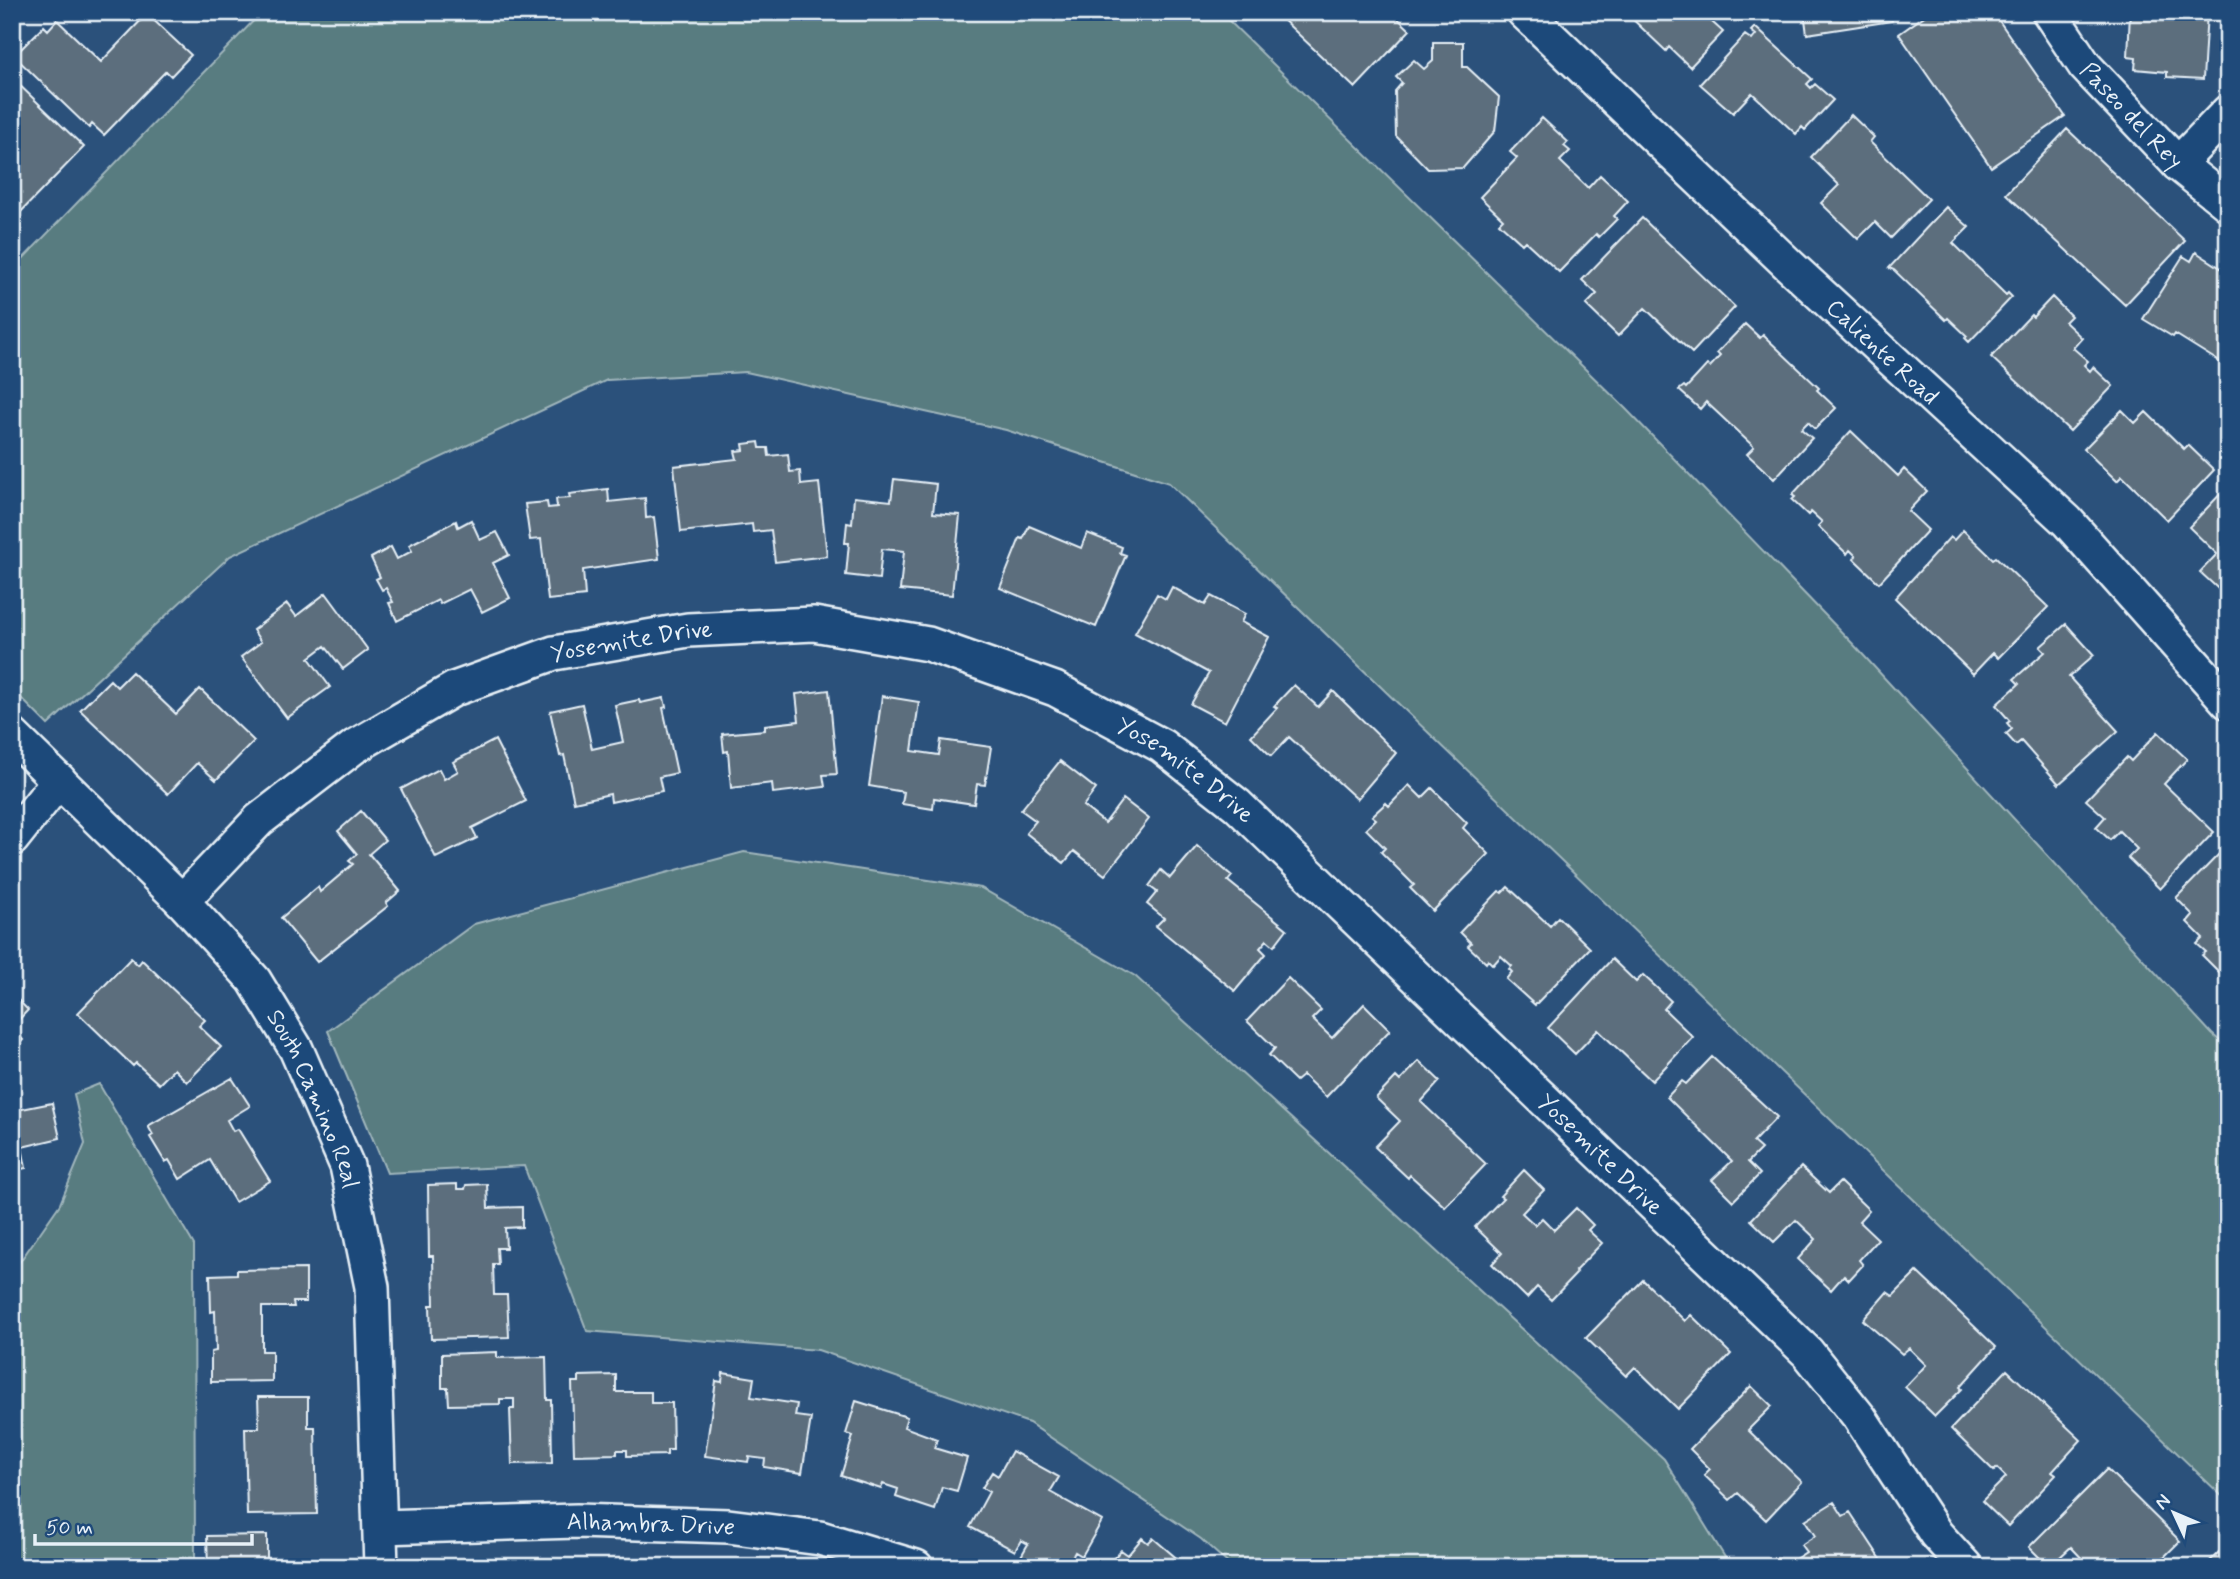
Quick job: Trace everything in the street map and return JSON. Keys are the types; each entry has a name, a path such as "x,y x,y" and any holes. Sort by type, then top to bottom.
{"street":[{"name":"Caliente Road","path":"1524,12 1790,266 2067,521 2228,702"},
{"name":"Paseo del Rey","path":"2049,12 2085,66 2178,164 2228,204"},
{"path":"2178,164 2228,112"},
{"name":"Yosemite Drive","path":"182,901 259,820 354,747 454,689 554,653 688,630 814,624 928,644 1055,690 1162,746 1237,805 1798,1343 1860,1418 1937,1534 1966,1567"},
{"name":"South Camino Real","path":"12,735 182,901 254,980 296,1049 347,1166 372,1287 381,1567"},
{"path":"12,838 59,780"},
{"name":"Alhambra Drive","path":"381,1527 577,1521 728,1526 820,1538 916,1567"}],"green space":[{"path":"262,12 1220,12 1626,409 1854,645 2212,1034 2228,1048 2228,1502 1169,483 1006,430 746,372 607,380 230,556 48,725 12,689 12,270"},
{"path":"744,852 981,888 1135,976 1664,1459 1731,1567 1232,1567 1201,1539 1029,1423 818,1350 587,1331 524,1166 387,1173 328,1031 474,924"},
{"path":"99,1084 194,1245 195,1567 12,1567 12,1273 60,1204 85,1144 74,1094"}],"building":[{"path":"1391,12 1410,30 1355,88 1277,14"},
{"path":"1625,12 1701,12 1723,32 1690,67 1669,47 1666,51"},
{"path":"1804,12 1891,12 1892,21 1807,34"},
{"path":"1930,12 1993,12 2065,116 1991,167 1899,34"},
{"path":"2130,12 2207,12 2203,79 2167,77 2167,72 2135,69 2136,58 2128,57"},
{"path":"147,14 191,55 171,76 166,71 104,135 92,124 89,128 14,56 44,26 48,30 57,20 101,62"},
{"path":"1755,27 1812,79 1807,84 1811,88 1815,84 1833,100 1805,130 1802,127 1796,134 1752,93 1733,113 1700,84 1745,35 1752,40 1756,35 1751,31"},
{"path":"1433,42 1463,42 1463,67 1467,67 1499,97 1495,131 1463,168 1428,169 1396,136 1395,91 1402,83 1396,77 1414,60 1424,69 1433,61"},
{"path":"12,78 84,147 12,221"},
{"path":"1851,115 1874,137 1870,142 1929,199 1891,238 1875,222 1858,239 1821,203 1839,185 1811,157"},
{"path":"1542,118 1568,142 1564,146 1570,151 1560,161 1588,188 1600,175 1628,201 1614,216 1617,219 1599,237 1596,234 1559,272 1525,241 1522,244 1499,223 1503,219 1480,197 1517,158 1510,152"},
{"path":"2067,129 2185,241 2125,305 2006,194"},
{"path":"1946,207 1969,227 1953,243 2006,295 2008,293 2012,297 1969,342 1965,338 1967,336 1948,318 1946,320 1889,268"},
{"path":"1642,218 1735,307 1692,353 1645,308 1618,336 1586,305 1597,294 1582,280"},
{"path":"2196,252 2224,270 2228,263 2228,367 2175,334 2173,337 2143,319 2183,256 2191,261"},
{"path":"2052,297 2071,316 2065,322 2082,338 2073,348 2088,361 2084,365 2090,371 2093,367 2113,386 2070,431 1991,357"},
{"path":"1745,324 1760,338 1763,335 1819,388 1817,390 1836,408 1815,429 1808,422 1801,429 1812,438 1774,479 1747,454 1754,447 1706,402 1700,409 1679,390 1684,386 1686,388 1707,365 1710,367 1720,356 1717,353"},
{"path":"2122,410 2135,423 2146,412 2184,449 2188,445 2214,470 2167,520 2122,476 2117,481 2084,449"},
{"path":"1851,431 1898,476 1904,469 1927,491 1908,511 1928,530 1879,583 1854,559 1856,556 1850,550 1847,554 1818,526 1822,522 1811,512 1808,515 1792,500 1795,497 1792,495"},
{"path":"759,442 760,448 768,448 769,456 788,454 790,472 800,471 801,485 819,483 827,556 775,562 771,530 753,532 752,524 681,532 674,466 737,459 735,451 744,450 743,444"},
{"path":"894,479 936,484 933,513 960,515 952,595 900,590 904,551 882,549 879,579 846,575 849,543 845,543 847,523 852,524 854,497 891,501"},
{"path":"2228,486 2228,598 2200,572 2217,554 2189,527"},
{"path":"608,489 609,502 645,498 646,518 654,517 659,559 583,570 585,596 548,600 541,539 530,540 525,504 547,502 548,508 557,507 556,499 570,498 569,494"},
{"path":"471,520 480,540 497,532 509,555 493,563 510,598 482,612 470,589 440,604 438,600 397,621 389,603 393,602 386,588 382,590 376,579 380,577 371,558 391,547 397,559 412,551 409,545 456,521 458,527"},
{"path":"1029,526 1081,548 1087,533 1122,547 1120,553 1126,555 1096,627 1000,588 1020,538 1023,539"},
{"path":"1963,530 1993,559 1996,557 2048,607 1998,658 1993,653 1973,674 1895,598 1950,537 1954,540"},
{"path":"1172,587 1205,605 1211,596 1245,614 1241,622 1269,637 1225,722 1191,704 1209,673 1135,633 1157,594 1166,599"},
{"path":"326,593 368,650 343,669 325,646 309,658 330,687 287,718 241,657 261,642 253,630 287,604 296,616"},
{"path":"2066,624 2094,655 2069,677 2118,731 2059,784 2021,741 2016,745 2006,734 2012,729 2007,723 2010,721 1996,705 2019,684 2014,679 2045,652 2040,647"},
{"path":"132,672 176,714 200,689 254,741 216,780 197,763 168,794 80,710 110,680 117,687"},
{"path":"1294,685 1318,707 1333,691 1396,753 1357,799 1289,737 1271,756 1251,736"},
{"path":"829,690 837,774 823,775 825,787 773,793 772,783 731,788 728,751 724,752 722,734 765,730 765,725 799,721 796,694"},
{"path":"882,696 919,702 912,751 939,755 941,740 991,747 985,785 977,784 974,804 934,798 933,809 902,804 904,792 869,786"},
{"path":"664,698 666,707 663,708 677,773 659,777 662,791 611,802 610,794 574,802 564,755 560,756 550,711 582,704 592,749 623,742 615,705"},
{"path":"2158,732 2187,759 2164,784 2214,832 2160,889 2128,858 2137,849 2119,831 2110,840 2096,827 2105,817 2086,800 2127,757 2131,761"},
{"path":"495,740 526,801 472,828 477,838 436,858 401,789 439,769 444,779 458,771 453,762"},
{"path":"1060,761 1096,789 1083,806 1105,823 1123,799 1149,819 1105,875 1074,851 1064,863 1026,833 1036,821 1021,810"},
{"path":"1409,785 1422,798 1432,788 1467,823 1463,828 1489,854 1433,911 1410,888 1414,885 1381,852 1385,848 1366,829 1376,819 1372,816 1386,803 1389,806"},
{"path":"361,811 385,840 369,854 400,891 386,903 388,906 317,962 281,918 318,887 320,892 353,864 349,861 357,854 338,831"},
{"path":"1197,846 1232,876 1228,881 1287,929 1274,946 1267,940 1260,948 1266,954 1235,991 1156,926 1164,918 1147,904 1157,892 1149,886 1161,870 1170,878"},
{"path":"2223,850 2228,855 2228,981 2202,955 2206,952 2197,944 2203,938 2187,922 2193,915 2176,898"},
{"path":"1508,887 1550,926 1558,917 1590,948 1535,1005 1506,979 1512,972 1509,969 1512,966 1501,956 1493,965 1488,960 1486,963 1468,946 1471,943 1460,932 1499,891 1502,893"},
{"path":"131,958 138,965 142,960 205,1020 199,1026 221,1047 187,1082 174,1069 159,1084 136,1063 133,1066 78,1013"},
{"path":"1612,959 1636,982 1643,975 1671,1001 1664,1009 1693,1037 1652,1081 1598,1030 1575,1054 1548,1028"},
{"path":"1288,978 1321,1010 1312,1019 1332,1038 1364,1004 1390,1030 1326,1097 1303,1075 1296,1081 1269,1055 1275,1048 1247,1021"},
{"path":"12,994 28,1010 12,1027"},
{"path":"12,1027 23,1040 12,1051"},
{"path":"1712,1057 1777,1117 1753,1142 1761,1149 1748,1162 1760,1174 1733,1201 1712,1180 1732,1161 1667,1097 1682,1081 1686,1084"},
{"path":"1419,1061 1440,1081 1421,1102 1486,1164 1445,1207 1375,1147 1400,1121 1376,1098 1396,1077 1400,1081"},
{"path":"232,1078 250,1106 227,1120 233,1131 238,1129 270,1181 235,1202 210,1160 180,1179 169,1160 165,1162 150,1137 153,1135 148,1126"},
{"path":"52,1103 60,1138 22,1147 26,1168 12,1171 12,1111"},
{"path":"1801,1167 1829,1193 1840,1182 1869,1210 1859,1221 1878,1239 1859,1260 1863,1265 1849,1280 1844,1275 1831,1290 1798,1259 1816,1239 1796,1220 1774,1242 1751,1220"},
{"path":"1524,1170 1544,1190 1522,1213 1535,1225 1542,1218 1554,1230 1576,1208 1593,1225 1588,1230 1602,1243 1551,1300 1537,1287 1527,1298 1492,1264 1502,1253 1475,1227 1503,1198 1500,1196"},
{"path":"457,1184 457,1189 465,1189 466,1185 487,1184 488,1208 522,1207 522,1227 505,1228 506,1248 497,1248 498,1264 493,1264 494,1295 507,1295 509,1337 431,1339 430,1305 434,1305 433,1256 429,1256 428,1185"},
{"path":"306,1269 306,1302 293,1302 294,1307 262,1307 262,1351 272,1351 272,1381 211,1382 211,1352 216,1351 215,1311 211,1312 210,1275 237,1274 237,1270"},
{"path":"1917,1272 1996,1347 1960,1387 1962,1389 1935,1416 1905,1387 1926,1365 1909,1348 1902,1354 1863,1320 1887,1292 1893,1296"},
{"path":"1643,1280 1685,1321 1691,1315 1731,1354 1678,1409 1635,1367 1626,1376 1586,1338"},
{"path":"497,1352 497,1358 546,1357 547,1400 551,1400 552,1463 512,1464 510,1409 514,1409 514,1399 500,1399 500,1404 449,1405 448,1388 442,1388 442,1354"},
{"path":"2007,1370 2081,1440 2052,1472 2056,1475 2008,1526 1982,1501 2006,1477 1997,1468 1994,1471 1951,1429"},
{"path":"723,1373 754,1378 751,1397 797,1404 795,1416 811,1418 802,1473 764,1467 765,1459 749,1457 748,1462 705,1456 716,1381 722,1382"},
{"path":"616,1375 616,1392 651,1392 651,1403 672,1403 673,1450 667,1450 667,1455 627,1456 627,1450 617,1450 617,1454 574,1455 572,1382 579,1382 579,1376"},
{"path":"1751,1386 1772,1406 1748,1430 1802,1482 1766,1520 1738,1493 1730,1500 1704,1475 1710,1469 1690,1449"},
{"path":"258,1397 308,1397 308,1427 315,1427 317,1514 247,1515 245,1428 259,1428"},
{"path":"856,1401 907,1417 904,1427 937,1439 934,1448 967,1458 957,1491 942,1487 935,1510 896,1497 898,1489 883,1484 881,1489 841,1476 853,1436 846,1434"},
{"path":"1012,1451 1059,1477 1050,1492 1102,1521 1082,1556 1075,1552 1067,1567 1036,1567 1020,1558 1028,1544 1021,1540 1015,1551 970,1527 989,1492 982,1488 992,1472 998,1476"},
{"path":"2107,1469 2180,1541 2154,1567 2090,1567 2071,1547 2049,1567 2029,1547"},
{"path":"1834,1502 1843,1516 1850,1512 1886,1567 1783,1567 1806,1552 1801,1545 1815,1536 1805,1520"},
{"path":"267,1535 267,1567 208,1567 207,1536"},
{"path":"1142,1538 1148,1543 1153,1538 1181,1562 1177,1567 1117,1567 1119,1564 1113,1559 1121,1550 1128,1555"},
{"path":"2219,1552 2228,1561 2228,1567 2204,1567"}]}
